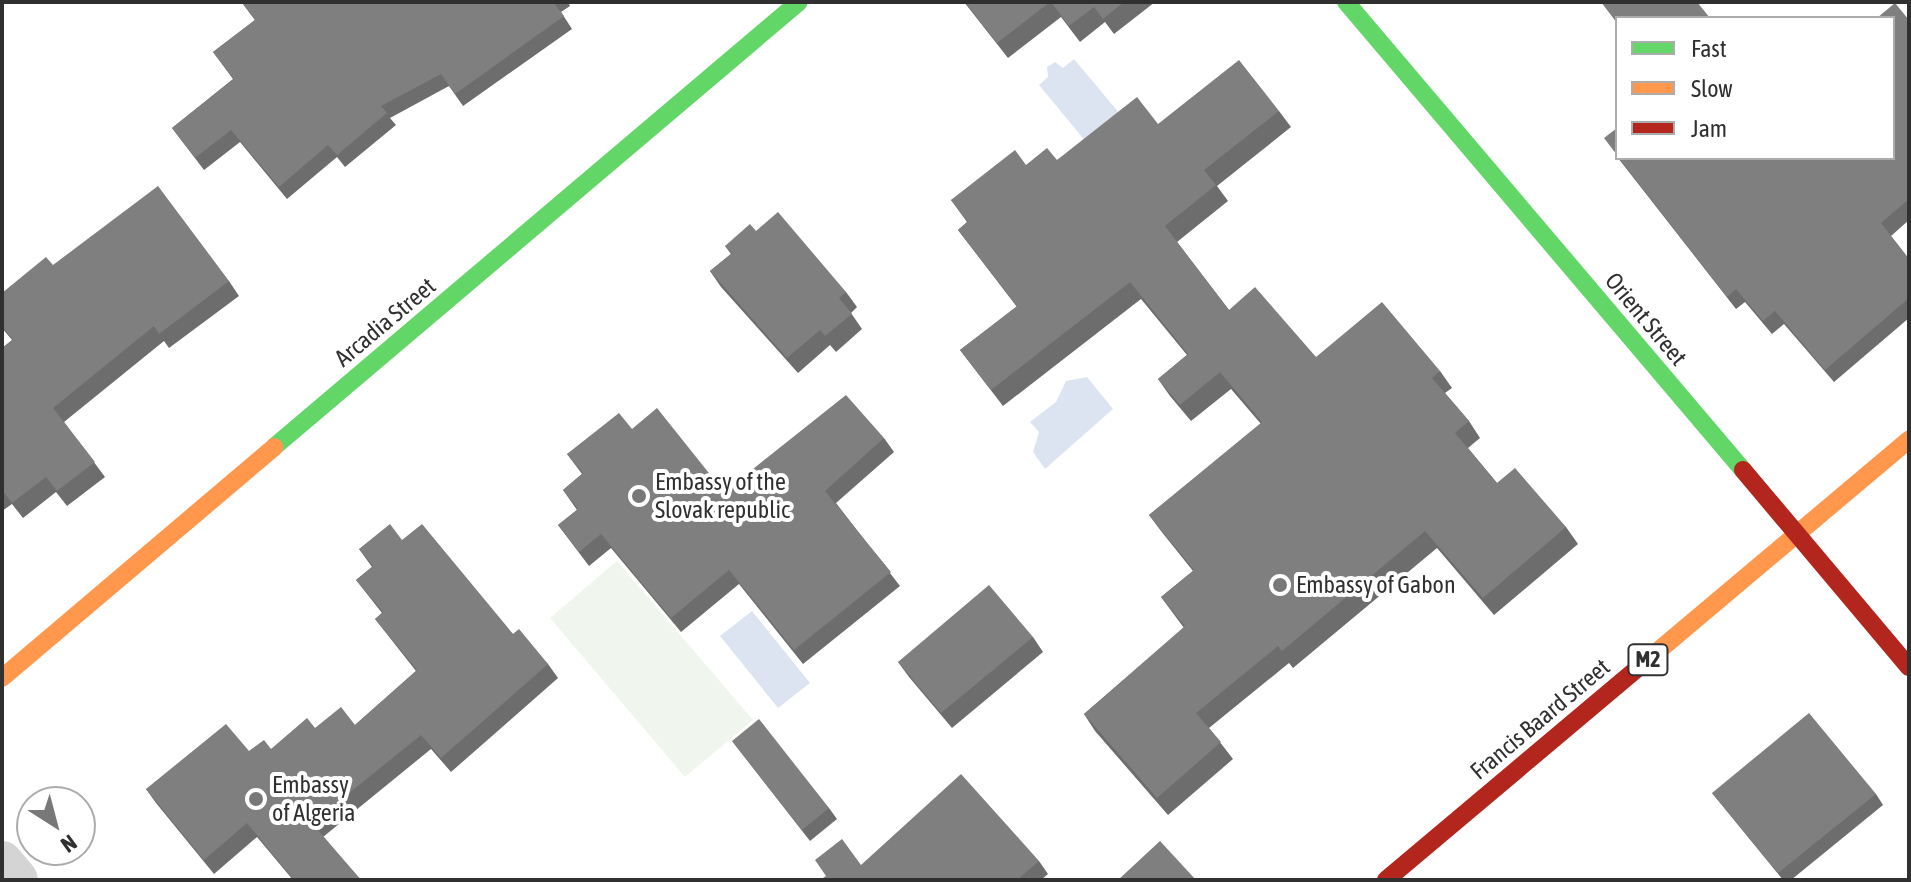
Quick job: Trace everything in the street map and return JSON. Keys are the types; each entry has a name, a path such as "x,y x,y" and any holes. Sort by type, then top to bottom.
{"street":[{"name":"Arcadia Street","path":"2,678 799,2"},
{"name":"Orient Street","path":"1346,2 1909,667"},
{"name":"Francis Baard Street","path":"1386,880 1909,440"},
{"path":"2,862 17,880"}],"shaded area":[{"path":"1074,59 1120,114 1087,143 1039,85 1048,77 1047,67 1055,62 1063,68"},
{"path":"1087,377 1113,409 1045,469 1033,452 1039,432 1030,422 1056,402 1066,381"},
{"path":"617,561 753,720 685,777 550,618"},
{"path":"752,611 810,683 778,708 720,636"}],"building":[{"path":"553,2 564,16 455,94 441,74 381,106 387,113 337,155 328,145 279,187 231,130 195,158 172,128 234,79 213,52 255,20 243,4"},
{"path":"965,2 1050,2 997,43"},
{"path":"1051,2 1124,2 1103,19 1094,7 1069,26"},
{"path":"1601,2 1697,2 1708,16 1615,16 1615,20"},
{"path":"1895,3 1909,20 1909,199 1881,223 1909,259 1909,298 1825,370 1775,311 1763,321 1736,289 1727,297 1621,160 1895,160 1895,16 1879,16"},
{"path":"1239,60 1279,111 1204,170 1216,185 1165,226 1229,310 1255,287 1316,357 1382,302 1440,371 1432,378 1469,421 1455,433 1497,483 1515,468 1566,527 1483,598 1425,531 1282,651 1278,646 1196,713 1221,742 1157,798 1084,714 1185,626 1161,597 1194,570 1149,515 1262,422 1220,372 1180,405 1158,379 1188,354 1130,282 991,390 960,350 1017,306 958,230 968,222 951,200 1015,150 1026,165 1047,148 1057,160 1137,97 1158,124"},
{"path":"1615,130 1615,152 1604,138"},
{"path":"158,186 229,281 159,334 154,326 53,408 95,462 57,491 46,477 12,503 2,490 2,348 13,340 2,326 2,293 46,257 53,265"},
{"path":"778,212 846,292 839,298 852,314 825,336 820,330 787,358 710,271 732,253 725,246 750,224 756,231"},
{"path":"846,395 884,438 825,491 891,572 794,650 729,570 671,618 601,534 579,552 558,525 578,509 563,490 583,473 567,454 619,413 632,429 657,408 724,492"},
{"path":"390,524 402,540 422,524 513,634 519,629 548,664 441,758 421,735 312,823 361,880 294,880 247,823 204,860 146,789 226,724 249,751 264,740 271,749 307,718 315,728 341,707 355,725 417,670 375,619 383,612 356,580 373,566 359,549"},
{"path":"989,585 1033,637 941,713 898,662"},
{"path":"1809,713 1876,794 1778,873 1712,793"},
{"path":"759,719 829,808 802,830 732,741"},
{"path":"961,774 1039,861 1017,880 820,880 826,876 815,860 842,839 861,865"},
{"path":"1160,841 1196,880 1118,880"}],"traffic: fast":[{"path":"274,447 799,2"},
{"path":"1346,2 1743,470"}],"traffic: slow":[{"path":"1639,667 1909,440"},
{"path":"2,678 274,447"}],"traffic: jam":[{"path":"1743,470 1909,667"},
{"path":"1386,880 1639,667"}],"place":[{"name":"Embassy of the Slovak republic","path":"639,496"},
{"name":"Embassy of Gabon","path":"1280,585"},
{"name":"Embassy of Algeria","path":"256,799"}]}
